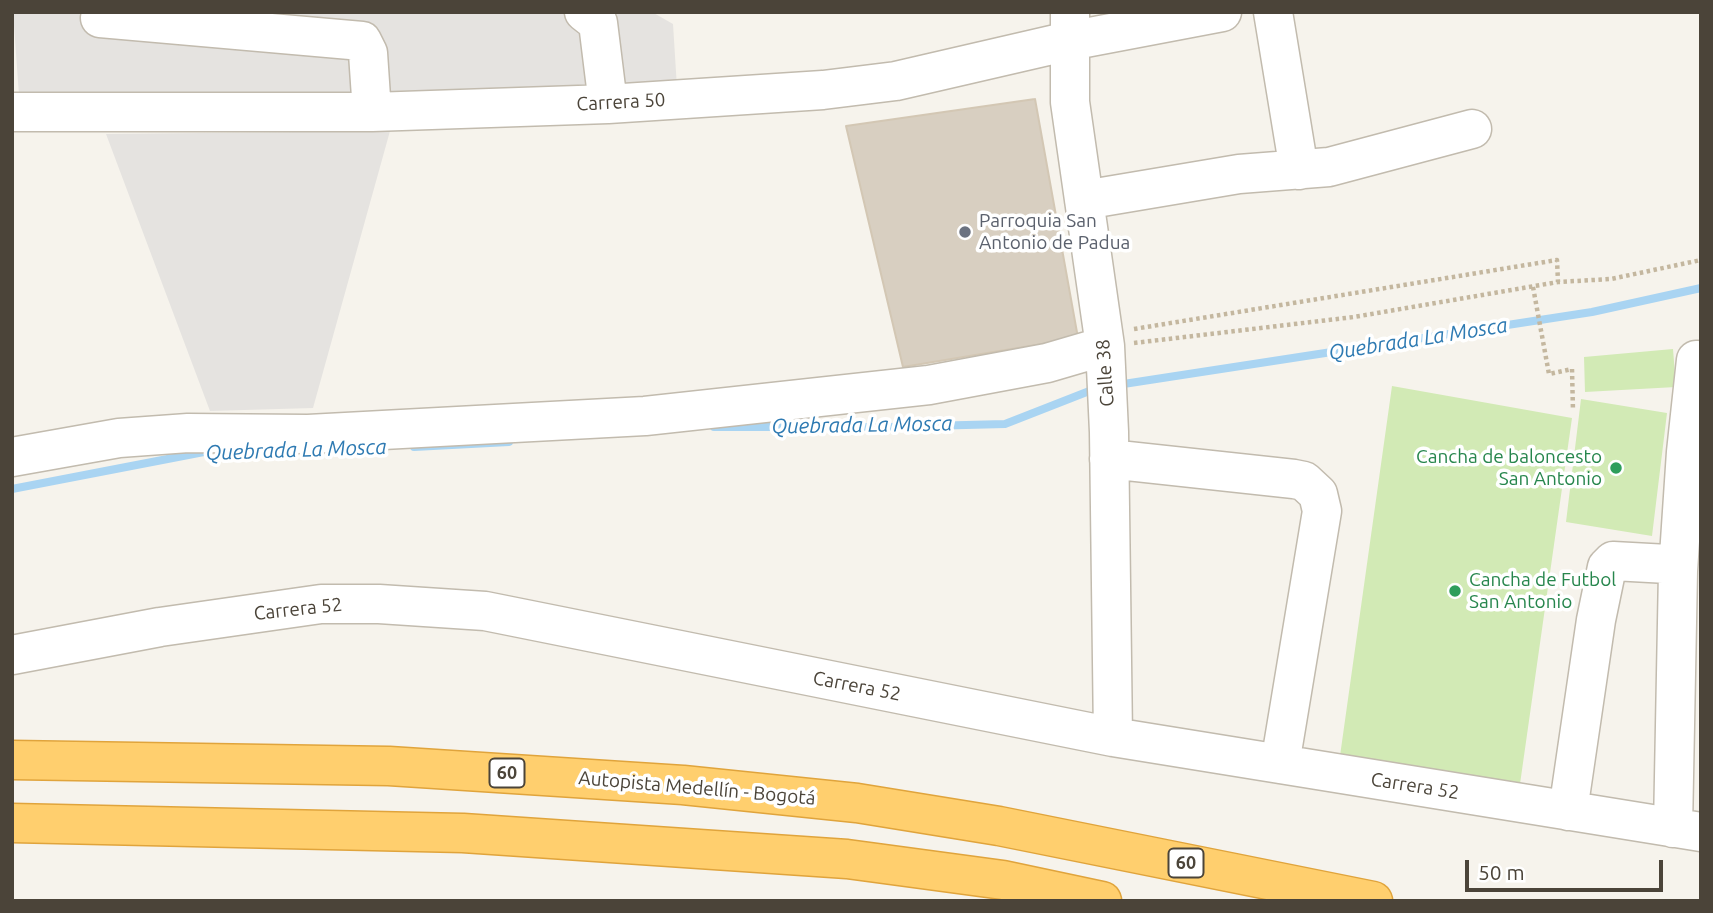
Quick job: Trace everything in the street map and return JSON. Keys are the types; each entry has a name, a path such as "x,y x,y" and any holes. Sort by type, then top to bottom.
{"highway":[{"name":"Autopista Medellín - Bogotá","path":"12,760 389,766 683,785 844,802 999,826 1373,901"},
{"path":"12,823 463,833 847,859 1003,880 1102,901"}],"street":[{"path":"584,12 598,23 608,104"},
{"name":"Carrera 50","path":"12,112 372,112 608,104 823,90 895,80 1069,27 1222,12"},
{"path":"1273,12 1299,170"},
{"path":"100,18 362,41 368,52 372,112"},
{"name":"Calle 38","path":"1069,27 1070,102 1104,347 1109,445 1113,737"},
{"path":"1084,200 1239,174 1329,167 1472,129"},
{"path":"12,457 119,438 188,433 308,434 645,416 929,385 1047,363 1104,347"},
{"path":"1687,830 1678,572 1686,452 1696,360"},
{"path":"1109,445 1304,481 1318,494 1322,511 1280,764"},
{"path":"1568,811 1606,568 1613,561 1668,565 1678,572"},
{"name":"Carrera 52","path":"12,655 160,627 321,604 379,604 485,611 1113,737 1687,830"}],"path":[{"path":"1104,347 1557,260 1558,282"},
{"path":"1104,347 1354,317 1558,282 1611,279 1701,260"},
{"path":"1533,286 1549,374 1572,369 1573,411"}],"green space":[{"path":"1673,349 1676,387 1585,392 1584,357"},
{"name":"Cancha de Futbol San Antonio","path":"1392,386 1572,418 1519,791 1339,763"},
{"name":"Cancha de baloncesto San Antonio","path":"1581,399 1667,413 1652,536 1566,522"}],"shaded area":[{"path":"13,12 652,12 673,24 677,88 482,94 19,95"},
{"path":"390,131 313,408 210,411 106,134"}],"building":[{"name":"Parroquia San Antonio de Padua","path":"1035,99 1078,338 903,367 846,126"}],"waterway":[{"name":"Quebrada La Mosca","path":"1117,385 1592,312 1701,288"},
{"name":"Quebrada La Mosca","path":"714,427 1005,424 1097,388"},
{"name":"Quebrada La Mosca","path":"414,447 509,442"},
{"name":"Quebrada La Mosca","path":"12,489 209,451"}],"place":[{"name":"Parroquia San Antonio de Padua","path":"965,232"},
{"name":"Cancha de baloncesto San Antonio","path":"1616,468"},
{"name":"Cancha de Futbol San Antonio","path":"1455,591"}]}
